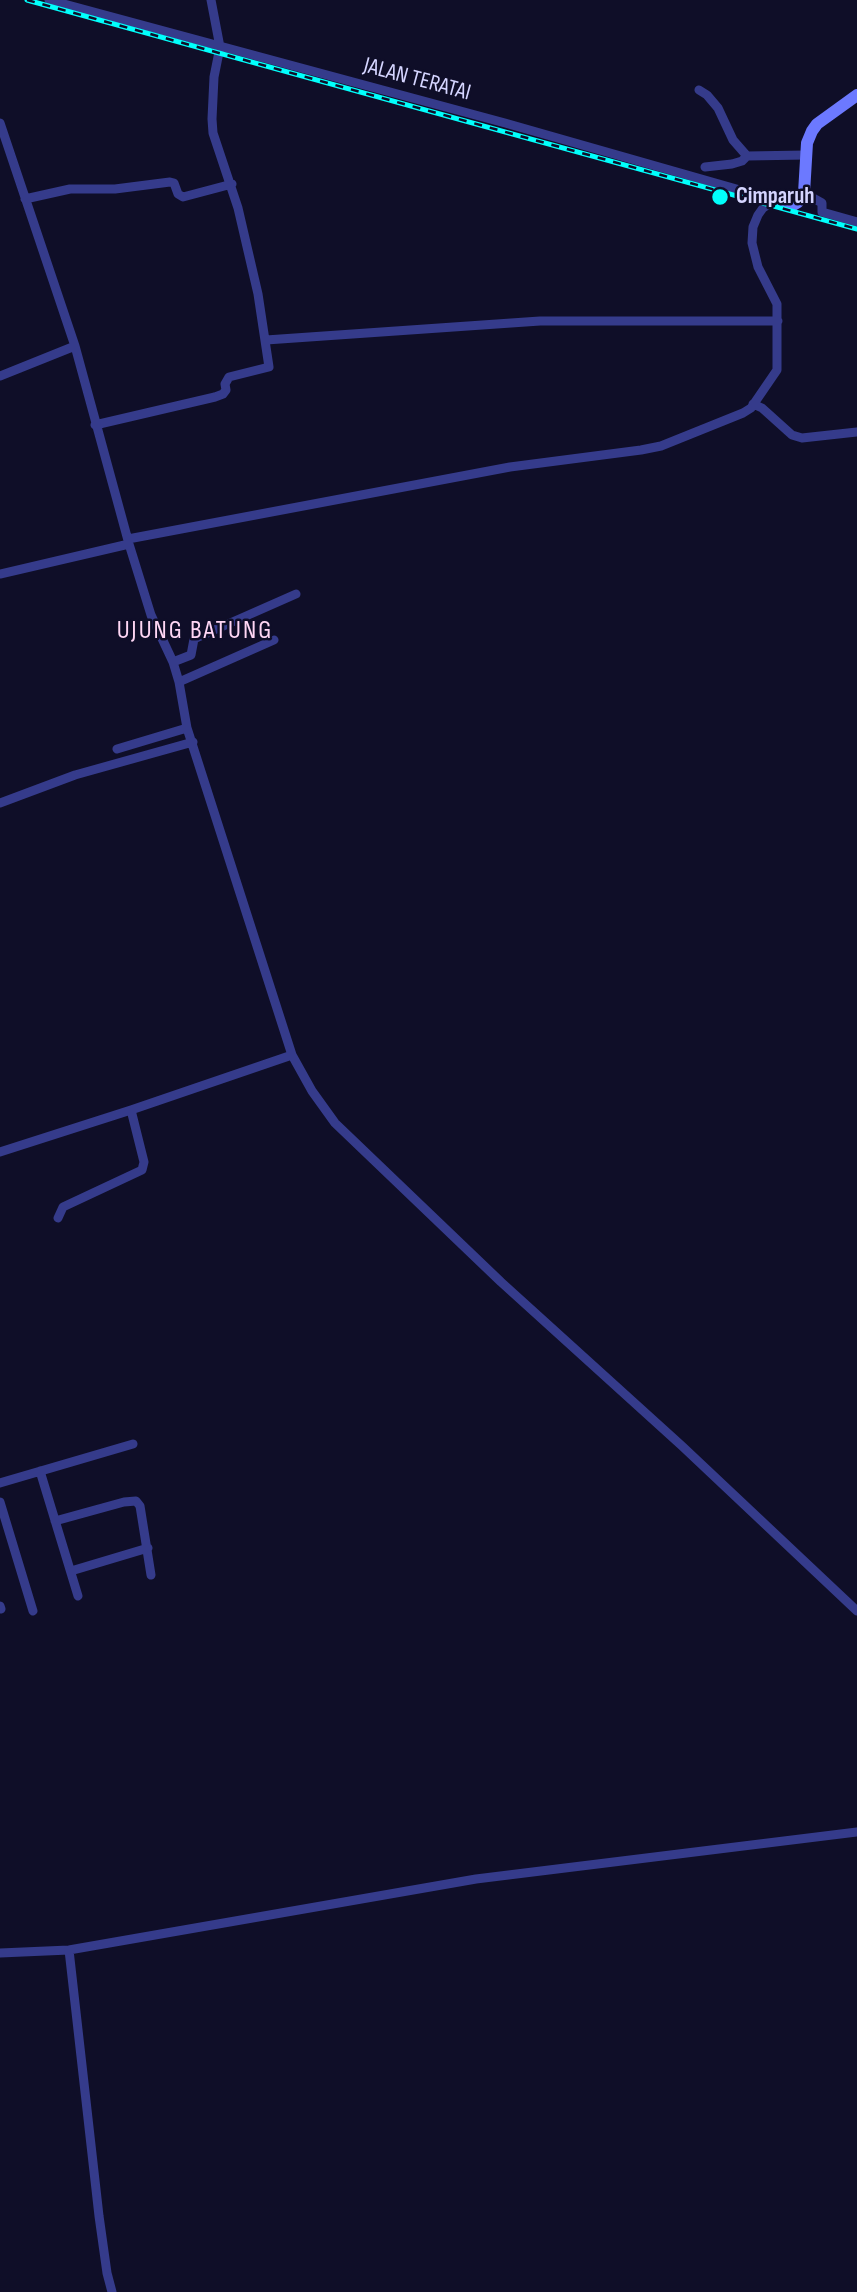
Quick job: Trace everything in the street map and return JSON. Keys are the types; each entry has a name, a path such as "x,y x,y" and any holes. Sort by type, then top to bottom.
{"street":[{"name":"JALAN TERATAI","path":"48,0 505,123 775,200"},
{"path":"95,425 223,394 229,377 269,368 266,340 232,184 215,139 212,119 214,77 220,47 211,0"},
{"path":"699,90 718,108 733,140 747,156 806,155"},
{"path":"0,574 128,541 393,487 661,446 743,413 754,404 777,370 778,304 758,267 752,243 753,227 763,208 775,200 793,205 806,194 807,143 817,124 857,95"},
{"path":"0,122 75,346 128,541 151,615 173,662 187,727 292,1055 312,1091 344,1132 857,1611"},
{"path":"705,167 732,164 743,161 747,156"},
{"path":"25,199 70,189 114,189 170,182 174,183 178,194 183,197 232,184"},
{"path":"806,194 822,203 822,212 857,222"},
{"path":"266,340 540,321 778,321"},
{"path":"0,376 75,346"},
{"path":"754,404 762,408 783,429 802,438 857,432"},
{"path":"173,662 191,655 194,639 296,594"},
{"path":"179,682 274,639"},
{"path":"117,749 187,727"},
{"path":"0,803 75,775 192,742"},
{"path":"0,1152 292,1055"},
{"path":"58,1219 60,1212 67,1205 142,1170 144,1162 131,1110"},
{"path":"0,1483 133,1444"},
{"path":"40,1471 78,1596"},
{"path":"55,1521 133,1500 140,1506 151,1575"},
{"path":"0,1502 33,1611"},
{"path":"71,1571 148,1548"},
{"path":"0,1953 69,1951 476,1879 857,1832"},
{"path":"69,1951 99,2216 112,2292"}],"railway":[{"path":"27,0 857,229"}],"place":[{"name":"Cimparuh","path":"720,197"}],"district":[{"name":"UJUNG BATUNG","path":"195,631"}]}
